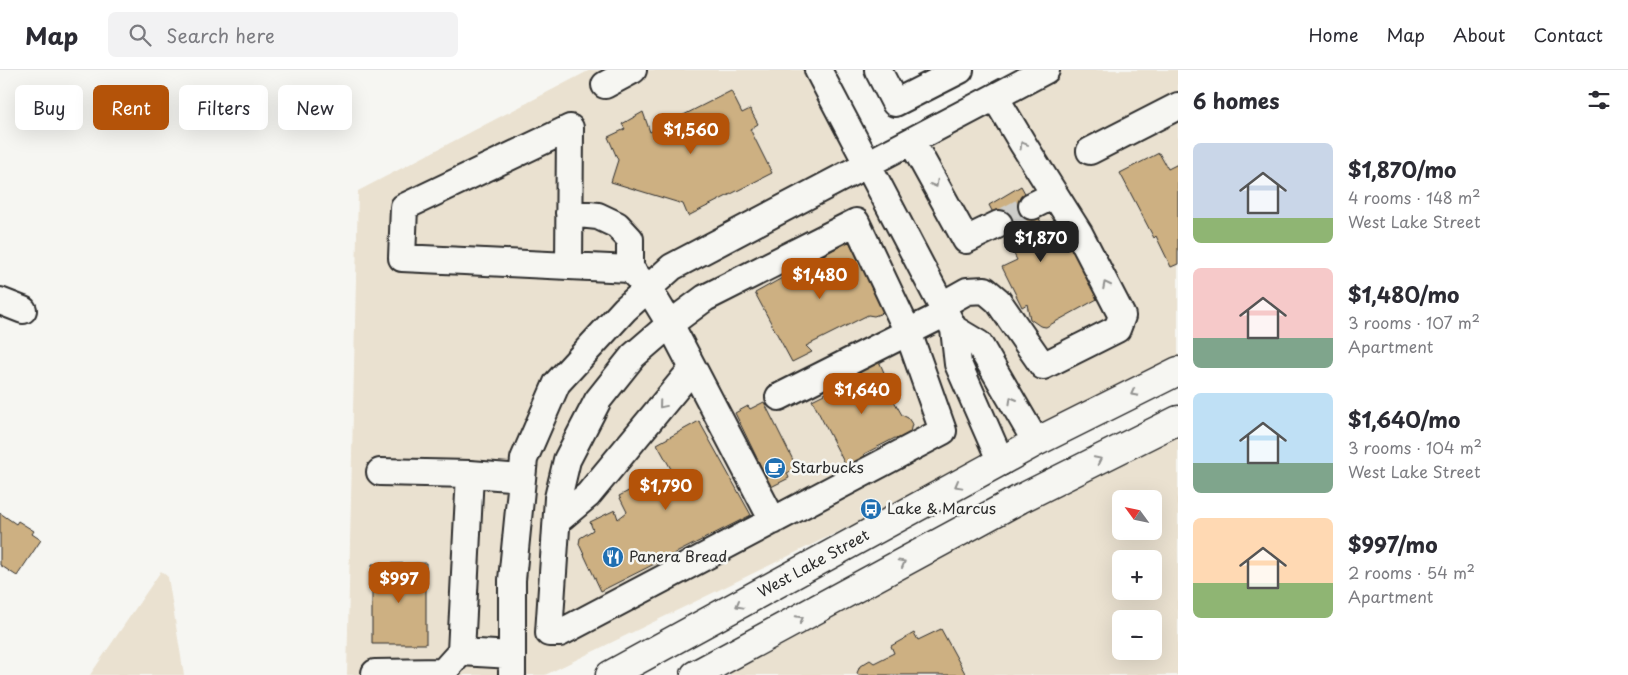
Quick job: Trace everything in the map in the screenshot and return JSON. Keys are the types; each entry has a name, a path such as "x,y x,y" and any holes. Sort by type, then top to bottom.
{"main road":[{"name":"West Lake Street","path":"610,675 1036,442 1178,371"},
{"path":"695,675 1020,500 1178,420"}],"lane":[{"path":"605,85 633,70"},
{"path":"818,70 947,316 958,364 1001,462"},
{"path":"878,70 895,103 948,73"},
{"path":"461,652 512,665 512,580 524,459 558,383 625,309 672,267 912,142 1044,70"},
{"path":"779,397 908,332 947,316 967,290 985,290 998,301 1043,366 1117,329 1122,316 1079,233 1043,201 995,97"},
{"path":"1090,151 1178,106"},
{"path":"569,266 570,128 404,207 402,258 630,269"},
{"path":"912,142 966,240 999,224"},
{"path":"570,213 598,216 617,225 630,239 630,269 648,288 670,324 773,521"},
{"path":"856,222 908,332 943,431 560,633 549,633 558,498 567,460 598,400 633,356 670,324 705,298 856,222"},
{"path":"947,316 979,344 1036,442"},
{"path":"557,521 588,495 693,368"},
{"path":"380,472 470,474 522,478"},
{"path":"374,673 442,672 461,652 470,474"},
{"path":"512,580 552,587"}],"shaded area":[{"path":"590,70 824,70 871,155 1035,70 1178,70 1178,361 1028,439 545,675 347,675 358,191"},
{"path":"1178,430 1178,675 711,675"},
{"path":"161,571 168,577 184,675 90,675"}],"building":[{"path":"731,91 742,113 750,109 758,124 750,129 772,173 688,216 683,204 611,182 618,160 608,137 625,129 622,124 643,112 650,132"},
{"path":"1159,153 1168,169 1178,164 1178,264 1171,267 1156,236 1154,238 1120,173"},
{"path":"1021,186 1052,242 1066,233 1099,298 1046,327 1040,326 1030,319 1027,304 1022,307 1002,267 1017,260 989,205"},
{"path":"849,241 874,291 879,290 886,308 880,314 868,315 806,346 812,352 792,362 755,293"},
{"path":"879,361 889,384 886,387 902,415 908,418 912,424 910,432 900,440 895,438 864,454 867,459 848,470 812,400 858,377 856,373"},
{"path":"764,402 797,468 787,473 789,478 771,487 735,413 748,406 750,409"},
{"path":"699,421 751,515 601,591 579,544 580,538 593,530 590,522 615,510 618,519 627,512 619,496 671,469 657,444"},
{"path":"0,513 16,524 18,521 34,531 32,534 41,540 17,576 0,565"},
{"path":"426,563 426,644 372,644 372,564"},
{"path":"941,629 966,675 858,675 860,666 870,660 874,663 894,653 891,646 914,633 918,640"}],"tunnel":[{"path":"999,224 1032,206"}],"place":[{"name":"Starbucks","path":"775,468"},
{"name":"Lake & Marcus","path":"871,509"},
{"name":"Panera Bread","path":"613,557"}]}
